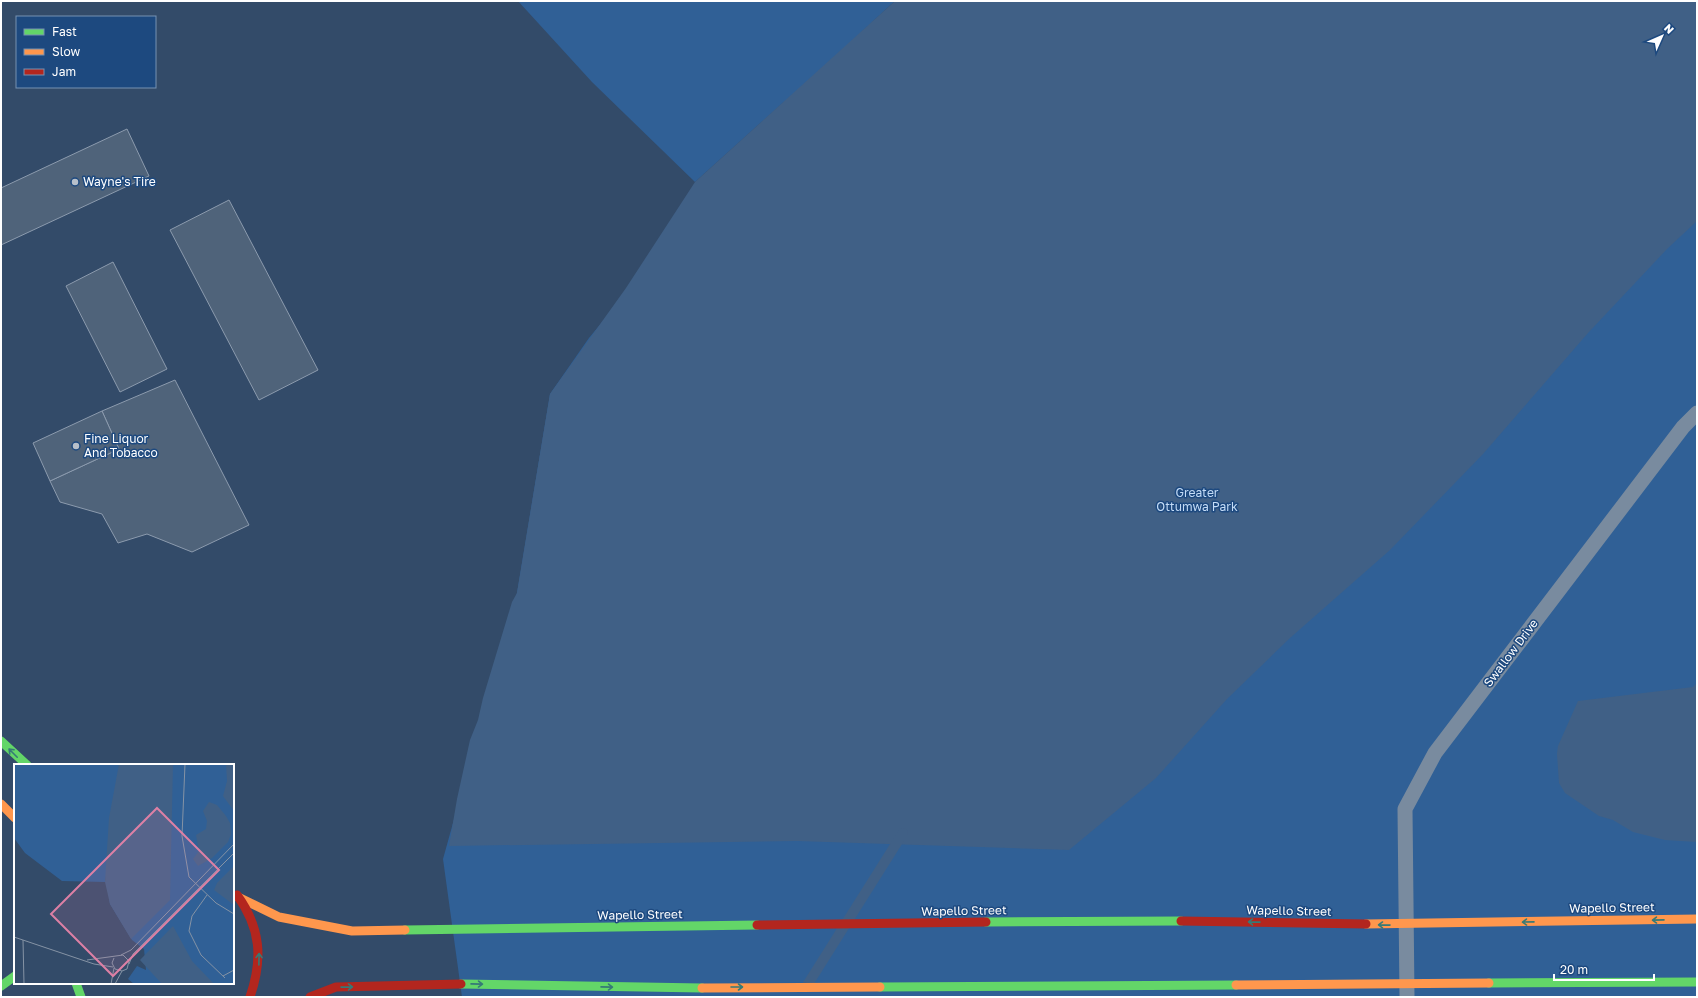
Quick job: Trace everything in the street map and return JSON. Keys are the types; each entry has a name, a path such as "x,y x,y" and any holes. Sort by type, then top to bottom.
{"main road":[{"path":"1,741 26,764"},
{"path":"1,804 14,817"},
{"name":"Wapello Street","path":"236,894 279,917 352,931 1149,920 1405,925 1697,919"},
{"path":"236,894 251,917 259,947 258,971 250,997"},
{"path":"1,986 14,977"},
{"path":"310,997 336,987 475,984 634,988 1407,991 1697,982"},
{"path":"76,984 81,997"}],"lane":[{"name":"Swallow Drive","path":"1407,991 1405,925 1405,809 1435,753 1683,427 1697,412"}],"green space":[{"name":"Greater Ottumwa Park","path":"518,1 895,1 859,34 896,1 1697,1 1697,997 462,997 443,859 517,593 550,394 589,338 786,100 695,182 592,82"}],"shaded area":[{"name":"Greater Ottumwa Park","path":"895,1 1697,1 1697,221 1667,249 1588,333 1483,454 1390,550 1290,638 1227,699 1156,778 1069,850 797,841 449,846 457,799 470,740 478,720 483,698 512,602 517,593 550,394 626,288 695,182"},
{"path":"1697,683 1697,842 1665,840 1633,832 1613,820 1599,816 1565,793 1559,783 1557,754 1558,746 1578,701 1693,687"}],"building":[{"name":"Wayne's Tire","path":"127,129 149,176 1,245 1,188"},
{"path":"229,200 318,370 259,400 170,230"},
{"path":"113,262 167,369 120,392 66,286"},
{"path":"175,380 249,525 192,552 147,534 118,543 102,514 60,502 50,481 119,449 102,411"},
{"name":"Fine Liquor And Tobacco","path":"102,411 119,449 50,481 33,443"}],"waterway":[{"path":"806,987 903,833"}],"traffic: fast":[{"path":"1,741 26,764"},
{"path":"986,922 1181,921"},
{"path":"405,930 757,925"},
{"path":"1,986 14,977"},
{"path":"1489,983 1697,982"},
{"path":"76,984 81,997"},
{"path":"461,984 702,988"},
{"path":"880,987 1236,985"}],"traffic: slow":[{"path":"1,804 14,817"},
{"path":"238,897 279,917 352,931 405,930"},
{"path":"1366,924 1697,919"},
{"path":"1236,985 1489,983"},
{"path":"702,988 880,987"}],"traffic: jam":[{"path":"237,895 251,920 257,944 257,970 250,997"},
{"path":"1181,921 1366,924"},
{"path":"757,925 986,922"},
{"path":"310,997 336,987 461,984"}],"place":[{"name":"Wayne's Tire","path":"75,182"},
{"name":"Fine Liquor And Tobacco","path":"76,446"}]}
